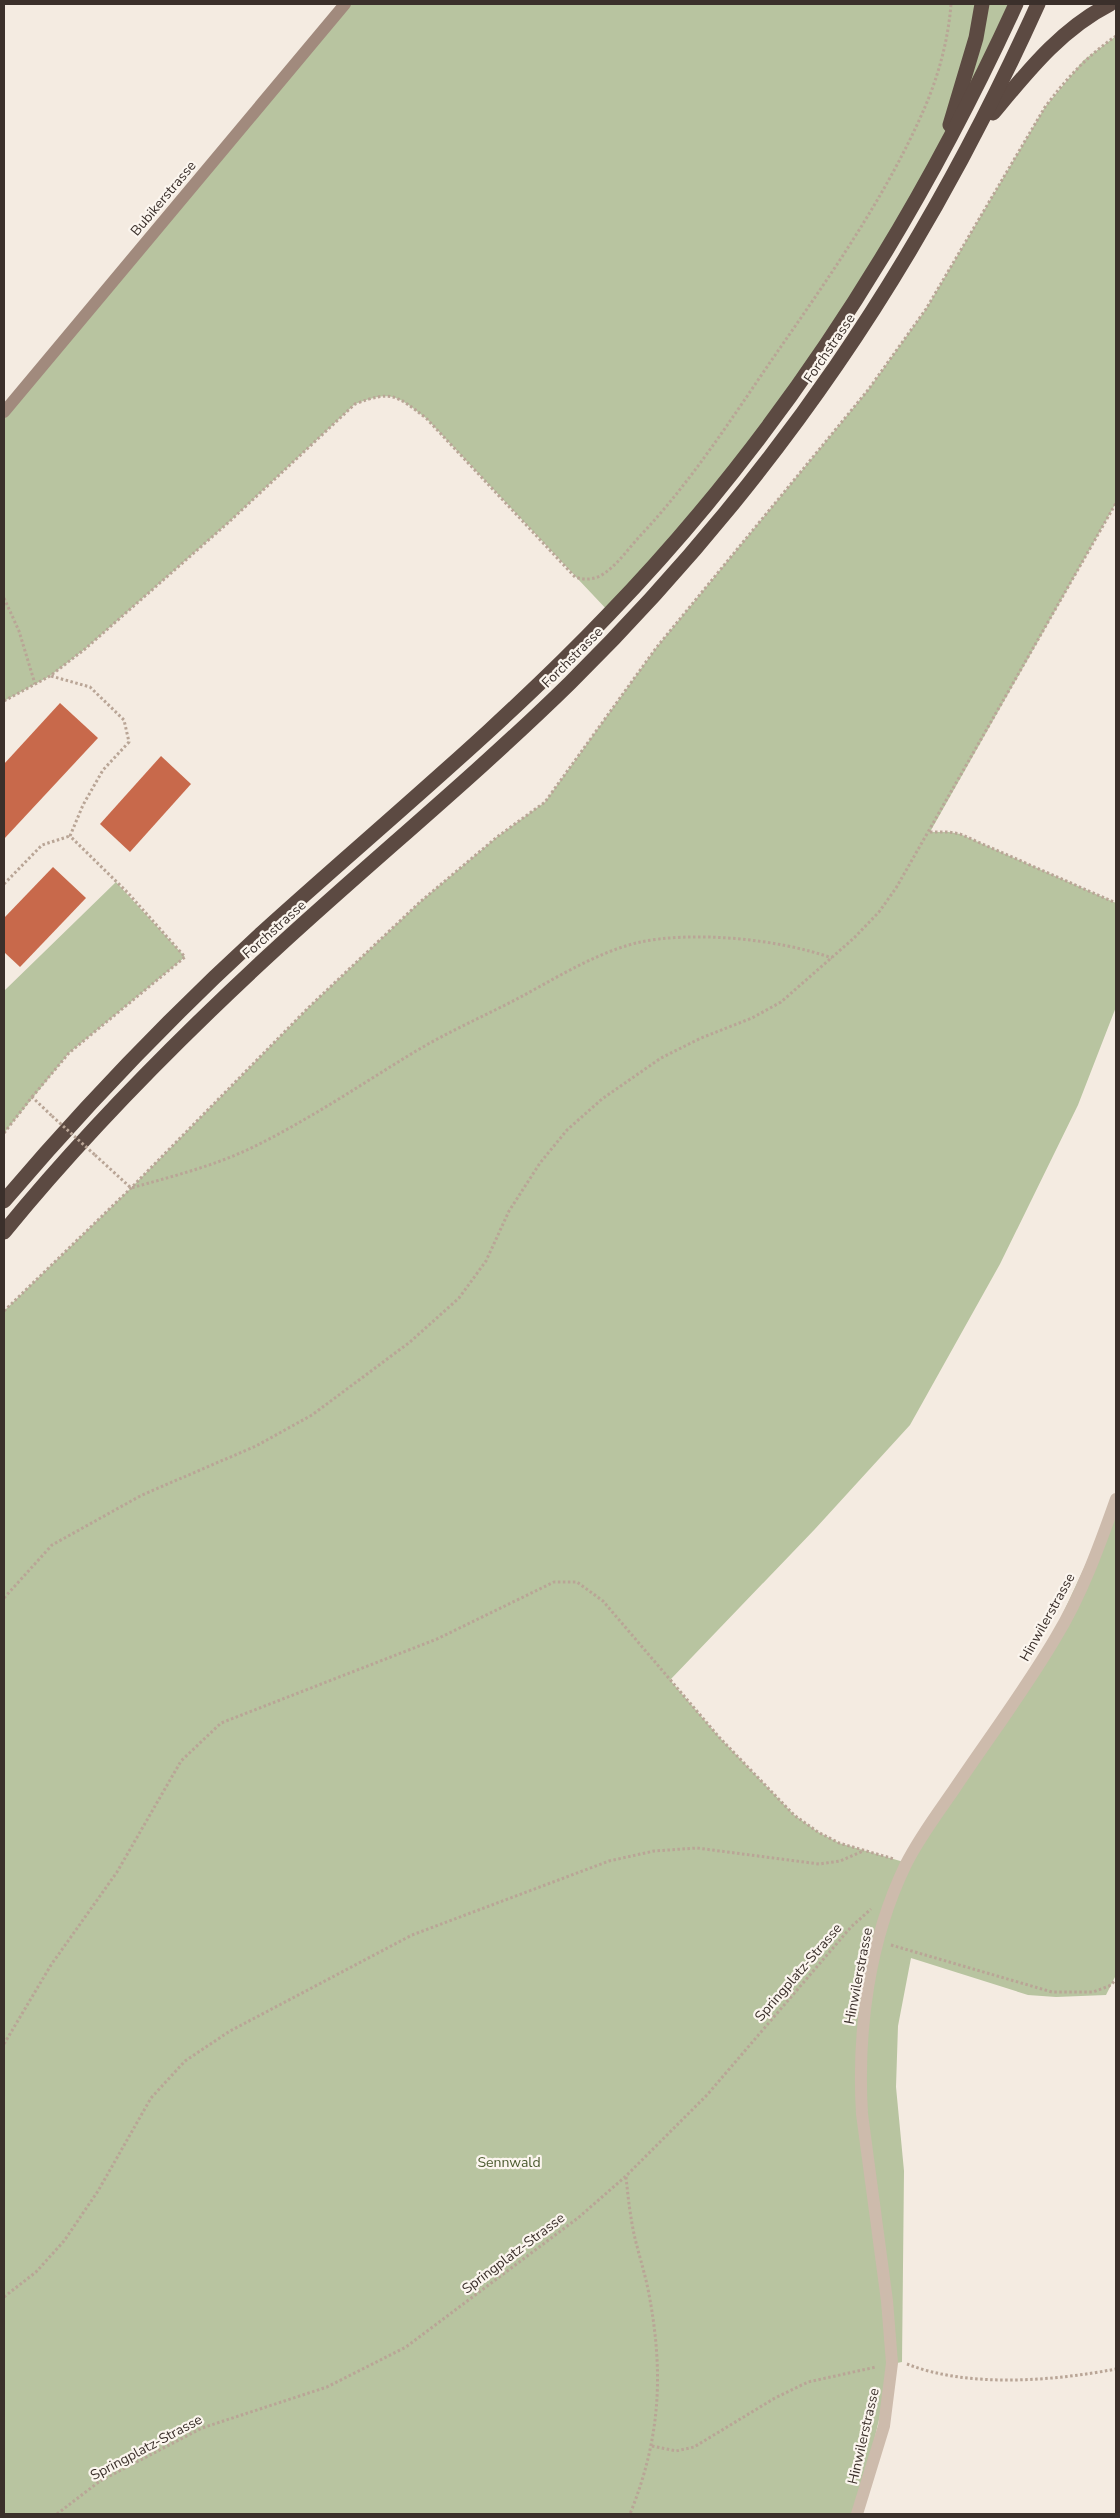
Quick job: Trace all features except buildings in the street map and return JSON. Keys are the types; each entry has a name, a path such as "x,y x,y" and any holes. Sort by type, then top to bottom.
{"highway":[{"path":"939,162 970,60 982,4"},
{"name":"Forchstrasse","path":"4,1200 104,1089 180,1012 268,928 538,685 610,613 716,493 807,373 877,268 939,162 1016,4"},
{"name":"Forchstrasse","path":"4,1232 90,1134 188,1032 283,943 522,729 602,650 672,576 749,485 830,377 911,252 979,129 1038,4"},
{"path":"979,129 1059,39 1087,16 1110,4"}],"street":[{"name":"Bubikerstrasse","path":"4,412 345,4"},
{"name":"Hinwilerstrasse","path":"857,2514 884,2426 892,2364 887,2301 862,2114 860,2084 863,2030 878,1941 895,1890 907,1863 939,1811 1056,1638 1084,1583 1116,1499"}],"path":[{"path":"4,700 50,676 85,649 229,522 356,404 379,395 399,398 426,418 575,577 582,580 591,579 606,572 676,495 716,441 802,317 873,205 906,146 931,92 945,44 951,4"},
{"path":"4,1311 131,1188 309,1007 413,908 497,838 545,802 656,648 868,390 926,308 1056,92 1084,60 1116,36"},
{"path":"4,1598 52,1545 142,1495 256,1446 312,1415 410,1342 465,1290 486,1261 514,1203 540,1163 567,1130 602,1099 646,1068 685,1045 738,1025 767,1011 793,992 832,958 879,912 929,832 1116,503"},
{"path":"4,598 19,631 35,684"},
{"path":"50,676 90,687 124,720 129,742 103,770 83,804 70,836"},
{"path":"929,832 960,834 1116,903"},
{"path":"4,884 42,845 70,836"},
{"path":"4,1133 69,1053 185,957 128,893 70,836"},
{"path":"131,1188 177,1175 245,1150 309,1116 440,1038 590,961 634,944 684,937 734,939 798,948 832,958"},
{"path":"32,1097 131,1188"},
{"path":"4,2044 51,1965 117,1872 180,1761 221,1722 437,1639 554,1582 576,1582 604,1601 719,1737 794,1815 828,1838 864,1851 907,1863"},
{"path":"4,2297 36,2272 64,2241 98,2191 151,2098 185,2061 224,2035 412,1935 610,1861 654,1851 697,1848 819,1864 840,1861 864,1851"},
{"name":"Springplatz-Strasse","path":"57,2514 100,2482 202,2428 326,2387 406,2347 578,2218 626,2176 706,2095 851,1927 895,1890"},
{"path":"878,1941 1052,1992 1093,1992 1109,1986 1116,1980"},
{"path":"626,2176 630,2215 648,2287 656,2345 658,2408 652,2446 630,2514"},
{"path":"652,2446 676,2450 694,2447 775,2398 808,2382 902,2362 922,2370 947,2375 986,2378 1071,2376 1116,2369"}],"green space":[{"path":"345,4 1016,4 994,52 813,365 610,613 426,418 407,404 393,397 377,397 355,404 229,522 85,649 50,676 4,701 4,412"},
{"name":"Sennwald","path":"1116,36 1116,503 930,832 960,834 1116,903 1116,1007 1078,1105 1000,1264 910,1425 815,1529 670,1680 719,1737 794,1815 818,1832 839,1843 907,1863 1040,1663 1116,1499 1116,1975 1106,1995 1056,1997 1028,1995 911,1958 898,2026 896,2087 904,2171 902,2362 892,2364 857,2514 4,2514 4,1311 131,1188 309,1007 420,902 497,837 545,802 656,648 868,390 926,309 1045,107 1084,60"},
{"path":"116,882 185,957 69,1053 4,1133 4,991"}]}
